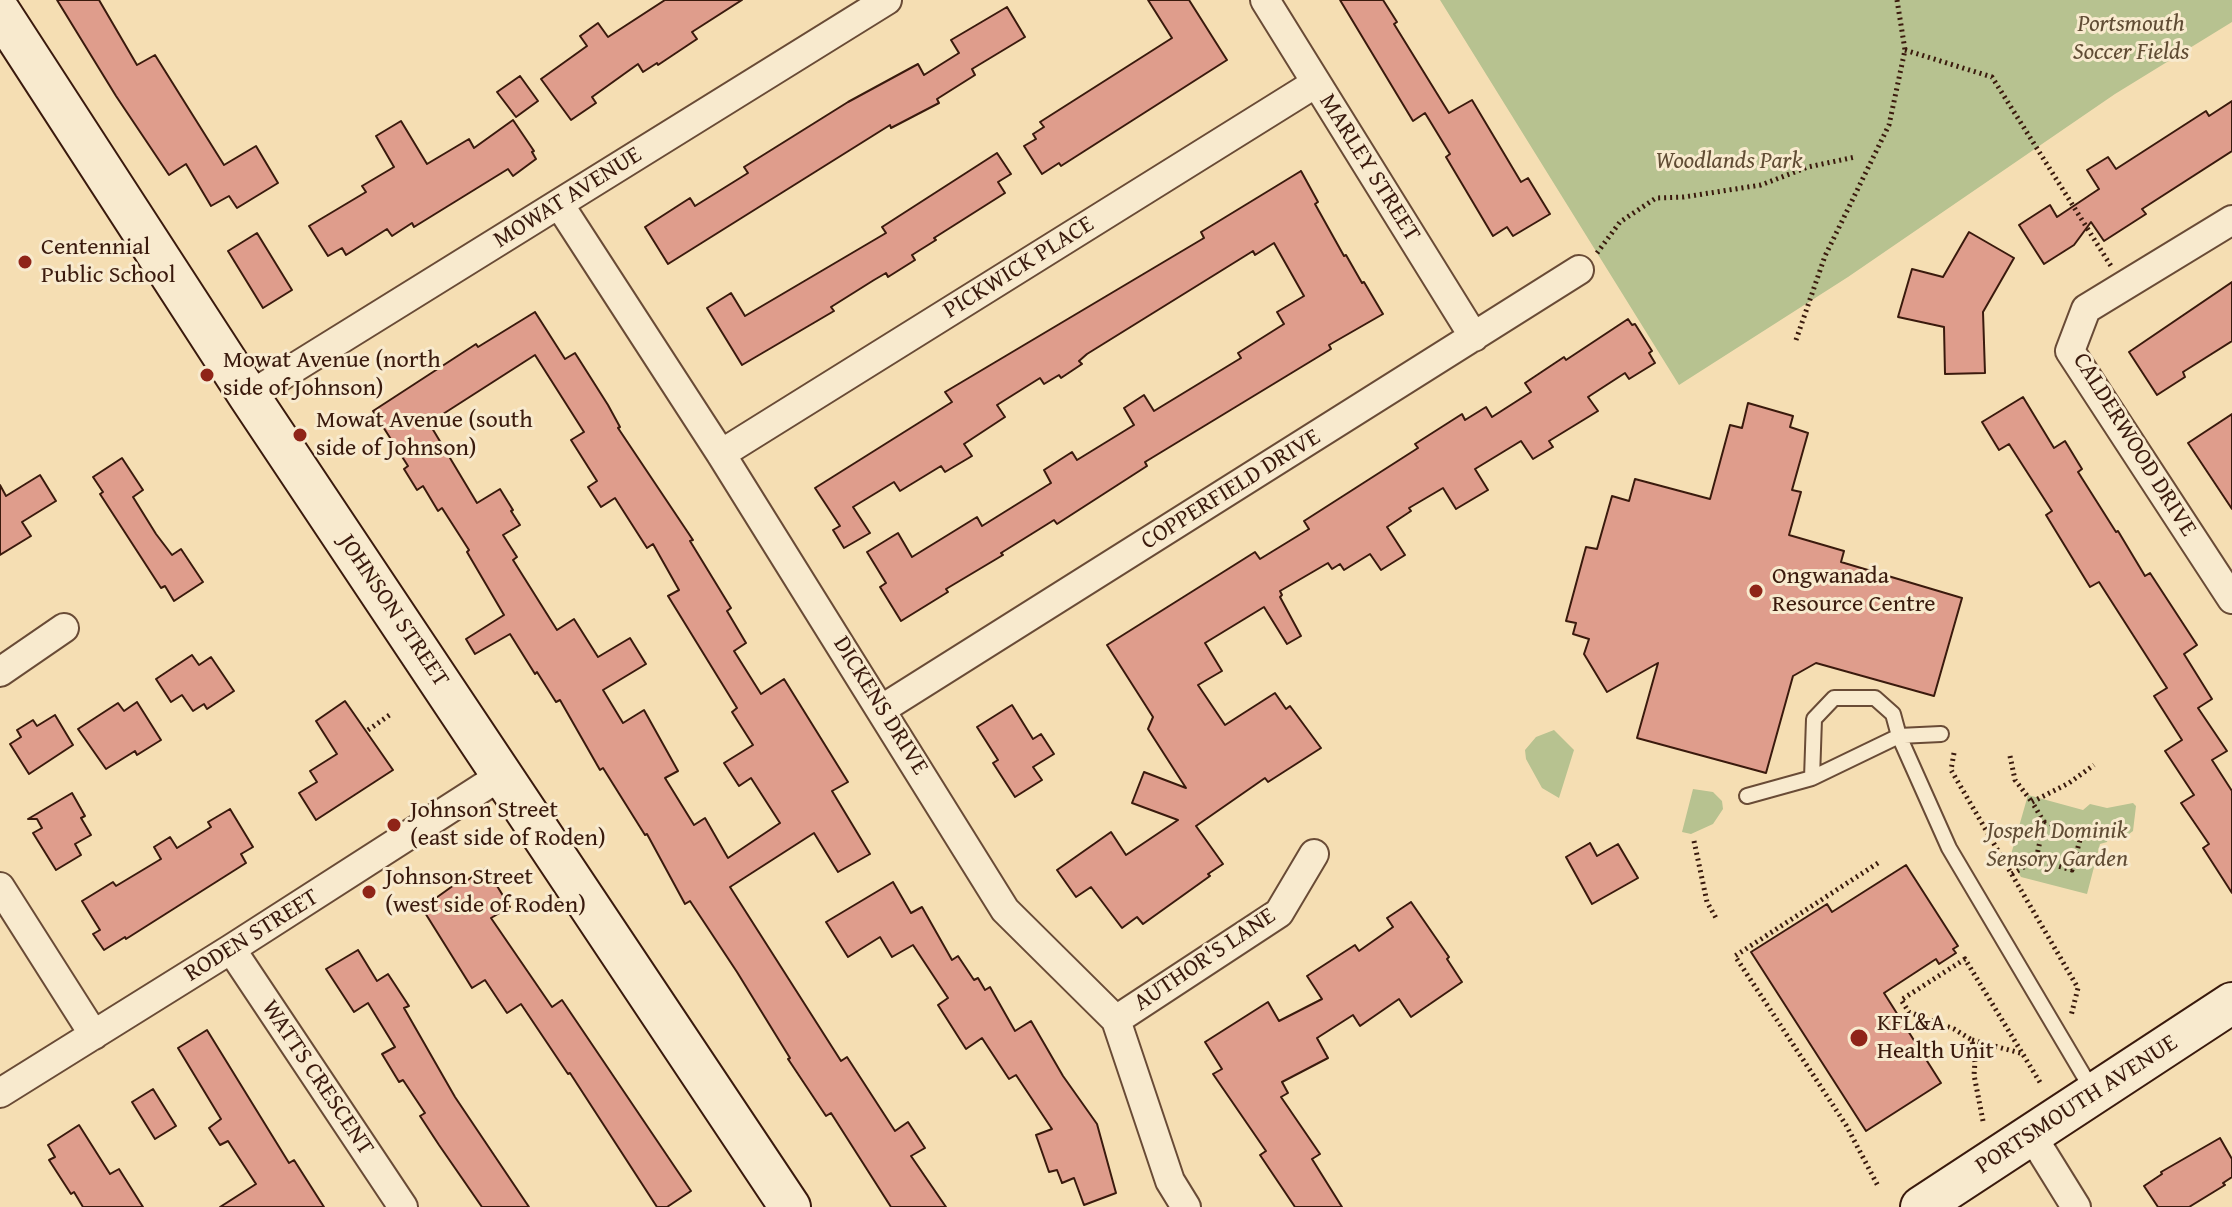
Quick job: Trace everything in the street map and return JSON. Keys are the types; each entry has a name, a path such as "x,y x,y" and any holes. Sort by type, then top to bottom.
{"main road":[{"name":"JOHNSON STREET","path":"0,12 249,396 790,1207"},
{"name":"PORTSMOUTH AVENUE","path":"1921,1207 2232,1003"}],"street":[{"name":"MOWAT AVENUE","path":"249,396 887,0"},
{"name":"MARLEY STREET","path":"1265,0 1474,337"},
{"name":"PICKWICK PLACE","path":"721,454 1316,83"},
{"name":"DICKENS DRIVE","path":"559,204 721,454 1005,910 1116,1020 1170,1181 1186,1207"},
{"name":"CALDERWOOD DRIVE","path":"2232,220 2086,309 2070,351 2232,599"},
{"name":"COPPERFIELD DRIVE","path":"882,709 1588,262"},
{"path":"0,672 64,628"},
{"name":"RODEN STREET","path":"0,1093 502,775"},
{"name":"AUTHOR'S LANE","path":"1116,1020 1279,913 1314,854"},
{"path":"0,887 94,1035"},
{"name":"WATTS CRESCENT","path":"231,949 403,1207"},
{"path":"2032,1136 2076,1207"}],"lane":[{"path":"1812,778 1814,719 1834,698 1875,698 1893,714 1899,736 1949,848 2095,1093"},
{"path":"1747,796 1812,778 1899,736 1941,734"}],"path":[{"path":"1796,340 1825,256 1889,125 1905,50 1897,0"},
{"path":"1905,50 1992,77 2112,267"},
{"path":"1588,262 1620,222 1656,198 1684,197 1761,185 1808,167 1855,157"},
{"path":"368,730 391,714"},
{"path":"1954,753 1951,770 2078,988 2069,1023 2058,1031"},
{"path":"2010,756 2015,780 2044,822 2036,860"},
{"path":"2032,802 2069,783 2094,765"},
{"path":"2012,874 2036,860 2072,870 2082,832 2044,822"},
{"path":"1694,841 1707,902 1716,918"},
{"path":"1878,863 1735,956 1846,1125 1878,1186"},
{"path":"2025,1055 1972,1040 1954,1029 1909,1012 1901,1000 1965,959 2025,1055 2041,1084"},
{"path":"1972,1040 1974,1075 1983,1121"}],"green space":[{"name":"Woodlands Park","path":"1440,0 2232,0 2232,22 2115,94 1848,277 1679,385"},
{"path":"1554,730 1574,750 1559,798 1542,788 1526,759 1525,750 1536,737"},
{"path":"1693,789 1713,792 1722,801 1723,809 1713,824 1691,834 1682,832"},
{"name":"Jospeh Dominik Sensory Garden","path":"2028,795 2083,810 2090,804 2107,808 2133,803 2136,806 2133,831 2108,838 2107,842 2100,844 2087,894 2021,877 2010,858"}],"building":[{"path":"57,0 99,0 137,65 155,55 224,165 256,146 278,183 237,208 229,196 211,206 186,164 169,175"},
{"path":"665,0 742,0 692,32 697,39 658,65 643,72 638,64 592,97 596,103 571,120 541,79 587,46 580,36 598,23 608,37"},
{"path":"1148,0 1189,0 1227,60 1061,166 1059,163 1042,174 1024,146 1036,139 1033,134 1044,127 1040,122 1172,38"},
{"path":"1340,0 1383,0 1397,22 1394,24 1449,113 1472,100 1521,182 1528,178 1550,214 1513,236 1507,227 1493,236 1446,157 1450,154 1425,113 1413,121"},
{"path":"1007,7 1025,37 972,69 975,75 937,99 939,103 891,128 890,125 668,264 645,227 690,198 695,206 748,173 744,167 848,102 918,64 924,75 959,53 951,40"},
{"path":"520,76 538,101 516,117 497,92"},
{"path":"2232,101 2232,151 2142,209 2146,214 2104,241 2091,222 2074,245 2044,264 2019,225 2050,205 2057,217 2099,189 2087,170 2108,157 2116,169 2206,111 2209,116"},
{"path":"513,120 536,159 513,176 508,169 414,227 412,223 392,236 387,229 346,255 342,248 328,256 309,226 366,192 362,186 394,167 376,136 401,121 427,164 469,139 474,148"},
{"path":"997,153 1011,174 998,182 1005,193 934,238 936,240 912,255 915,260 888,277 886,273 874,280 831,307 834,311 742,365 707,308 731,293 745,316 886,233 882,227"},
{"path":"1301,171 1318,202 1315,204 1344,256 1383,314 1145,462 1147,466 1057,524 1054,520 1001,553 1003,555 946,589 948,592 901,621 880,587 886,583 867,552 898,533 912,557 977,517 982,526 1051,483 1044,470 1072,452 1077,460 1134,425 1124,408 1144,395 1154,411 1241,358 1238,353 1284,324 1277,312 1304,296 1274,243 1255,255 1253,251 1087,354 1079,361 1082,364 1061,378 1059,375 1044,384 1040,378 997,405 1005,417 964,444 972,456 945,472 941,466 900,491 894,482 853,507 870,533 844,548 833,530 840,526 815,488 952,402 945,392 1204,238 1201,232"},
{"path":"1969,232 2014,258 1983,312 1985,373 1945,374 1944,327 1898,317 1912,269 1943,277"},
{"path":"257,233 292,290 263,308 228,251"},
{"path":"2232,282 2232,341 2183,372 2185,377 2157,395 2129,352"},
{"path":"535,312 565,359 575,353 608,405 618,428 693,540 690,541 731,608 727,611 746,643 734,651 761,694 784,679 848,782 832,791 870,854 838,872 814,833 730,887 841,1061 847,1057 895,1131 908,1122 925,1148 911,1156 946,1207 891,1207 831,1113 826,1116 788,1059 737,972 690,901 685,904 647,834 603,768 600,770 560,700 556,702 510,634 475,654 466,639 504,615 467,552 469,550 442,508 438,511 423,486 417,490 404,469 408,466 373,411 476,344 478,347","holes":["535,355 584,432 571,440 597,481 588,487 601,507 615,498 647,548 653,544 679,590 668,596 737,708 732,712 753,745 724,763 739,786 751,778 780,823 728,858 705,818 694,825 665,778 678,771 644,710 623,723 603,690 646,664 630,638 598,657 574,619 557,630 513,560 517,557 503,535 520,525 513,510 500,489 477,503 429,423"]},
{"path":"1628,319 1632,325 1635,324 1652,351 1649,353 1655,363 1629,379 1625,373 1588,397 1598,411 1549,441 1553,447 1533,459 1521,441 1475,469 1488,490 1456,509 1443,488 1409,508 1411,511 1387,527 1405,555 1381,570 1370,554 1344,570 1340,564 1332,569 1328,563 1280,591 1280,597 1301,636 1287,644 1264,607 1205,643 1222,671 1198,685 1225,725 1275,693 1286,709 1290,706 1321,748 1268,782 1265,778 1196,826 1223,864 1143,924 1137,917 1122,928 1091,887 1076,897 1057,870 1111,832 1126,855 1178,820 1132,803 1144,772 1186,788 1148,729 1153,717 1107,645 1255,552 1260,559 1309,529 1304,521 1418,448 1415,444 1462,414 1465,420 1486,407 1492,417 1531,392 1525,383"},
{"path":"2023,397 2054,448 2065,441 2082,469 2078,472 2116,532 2145,576 2150,573 2197,645 2184,654 2212,699 2198,708 2227,751 2212,760 2232,791 2232,893 2203,848 2209,844 2181,803 2194,795 2165,751 2182,740 2154,696 2167,688 2099,582 2090,587 2046,515 2052,511 2009,444 1999,450 1982,422"},
{"name":"Ongwanada Resource Centre","path":"1748,403 1793,416 1790,427 1808,433 1792,490 1801,492 1789,535 1844,551 1841,562 1962,598 1934,696 1816,663 1793,676 1766,773 1637,738 1658,663 1607,692 1584,654 1589,639 1573,634 1576,623 1566,621 1586,547 1597,549 1612,496 1629,501 1635,479 1710,499 1730,425 1742,428"},
{"path":"2232,414 2232,509 2188,443"},
{"path":"122,458 143,490 133,497 156,534 172,555 181,549 203,582 174,601 165,586 161,588 100,494 103,492 93,477"},
{"path":"40,475 56,501 22,522 31,536 0,555 0,485 6,496"},
{"path":"192,655 199,665 211,657 234,691 207,709 204,704 193,711 182,695 171,702 156,679"},
{"path":"345,701 393,770 316,820 299,793 317,782 310,771 337,754 316,721"},
{"path":"137,702 161,740 106,769 78,729 118,703 124,711"},
{"path":"1012,705 1033,739 1041,734 1054,754 1033,767 1042,780 1015,797 993,763 998,760 977,727"},
{"path":"55,715 73,745 29,774 10,744 21,737 17,730 33,720 37,726"},
{"path":"72,793 91,835 75,844 81,855 56,870 33,833 42,828 37,819 28,819"},
{"path":"230,809 253,847 241,854 246,863 104,950 93,934 100,930 82,901 113,882 116,886 161,859 154,847 170,837 177,848 211,827 208,822"},
{"path":"1590,843 1597,856 1618,844 1638,878 1592,904 1566,857"},
{"name":"KFL&A Health Unit","path":"1906,865 1958,946 1953,949 1956,953 1939,964 1936,959 1884,993 1941,1083 1866,1131 1751,952 1827,904 1832,912"},
{"path":"486,868 510,907 491,918 552,1007 562,1000 691,1191 667,1207 657,1207 521,1004 507,1013 485,980 472,988 422,908 461,880 463,883"},
{"path":"893,882 911,913 922,907 952,960 958,956 974,980 978,978 985,990 990,987 1015,1031 1031,1021 1063,1076 1097,1124 1116,1193 1084,1205 1074,1178 1062,1183 1057,1170 1049,1172 1036,1135 1052,1129 1016,1075 1009,1079 982,1038 966,1049 938,1005 948,998 913,945 892,957 880,937 848,957 826,922"},
{"path":"1411,902 1449,957 1447,959 1462,982 1411,1017 1399,999 1360,1026 1353,1015 1317,1038 1328,1058 1282,1082 1288,1093 1281,1097 1320,1154 1312,1159 1342,1207 1295,1207 1260,1155 1266,1151 1213,1074 1222,1069 1205,1042 1268,1002 1279,1021 1322,999 1307,976 1355,945 1359,951 1393,927 1387,918"},
{"path":"358,950 377,981 388,974 409,1006 404,1008 455,1097 529,1207 482,1207 439,1145 420,1116 425,1113 403,1080 399,1082 382,1054 395,1047 368,1003 354,1012 326,969"},
{"path":"207,1030 289,1163 294,1160 324,1207 220,1207 256,1184 228,1141 220,1145 209,1128 221,1119 178,1048"},
{"path":"153,1089 176,1126 155,1139 132,1102"},
{"path":"79,1125 110,1174 119,1169 143,1207 83,1207 74,1192 71,1194 49,1160 55,1157 48,1145"},
{"path":"2220,1138 2232,1159 2232,1177 2223,1183 2225,1185 2189,1207 2158,1207 2144,1186 2161,1172"}],"place":[{"name":"Centennial Public School","path":"25,262"},
{"name":"Mowat Avenue (north side of Johnson)","path":"207,375"},
{"name":"Mowat Avenue (south side of Johnson)","path":"300,435"},
{"name":"Ongwanada Resource Centre","path":"1756,591"},
{"name":"Johnson Street (east side of Roden)","path":"394,825"},
{"name":"Johnson Street (west side of Roden)","path":"369,892"},
{"name":"KFL&A Health Unit","path":"1859,1038"}],"park label":[{"name":"Portsmouth Soccer Fields","path":"2131,39"}]}
